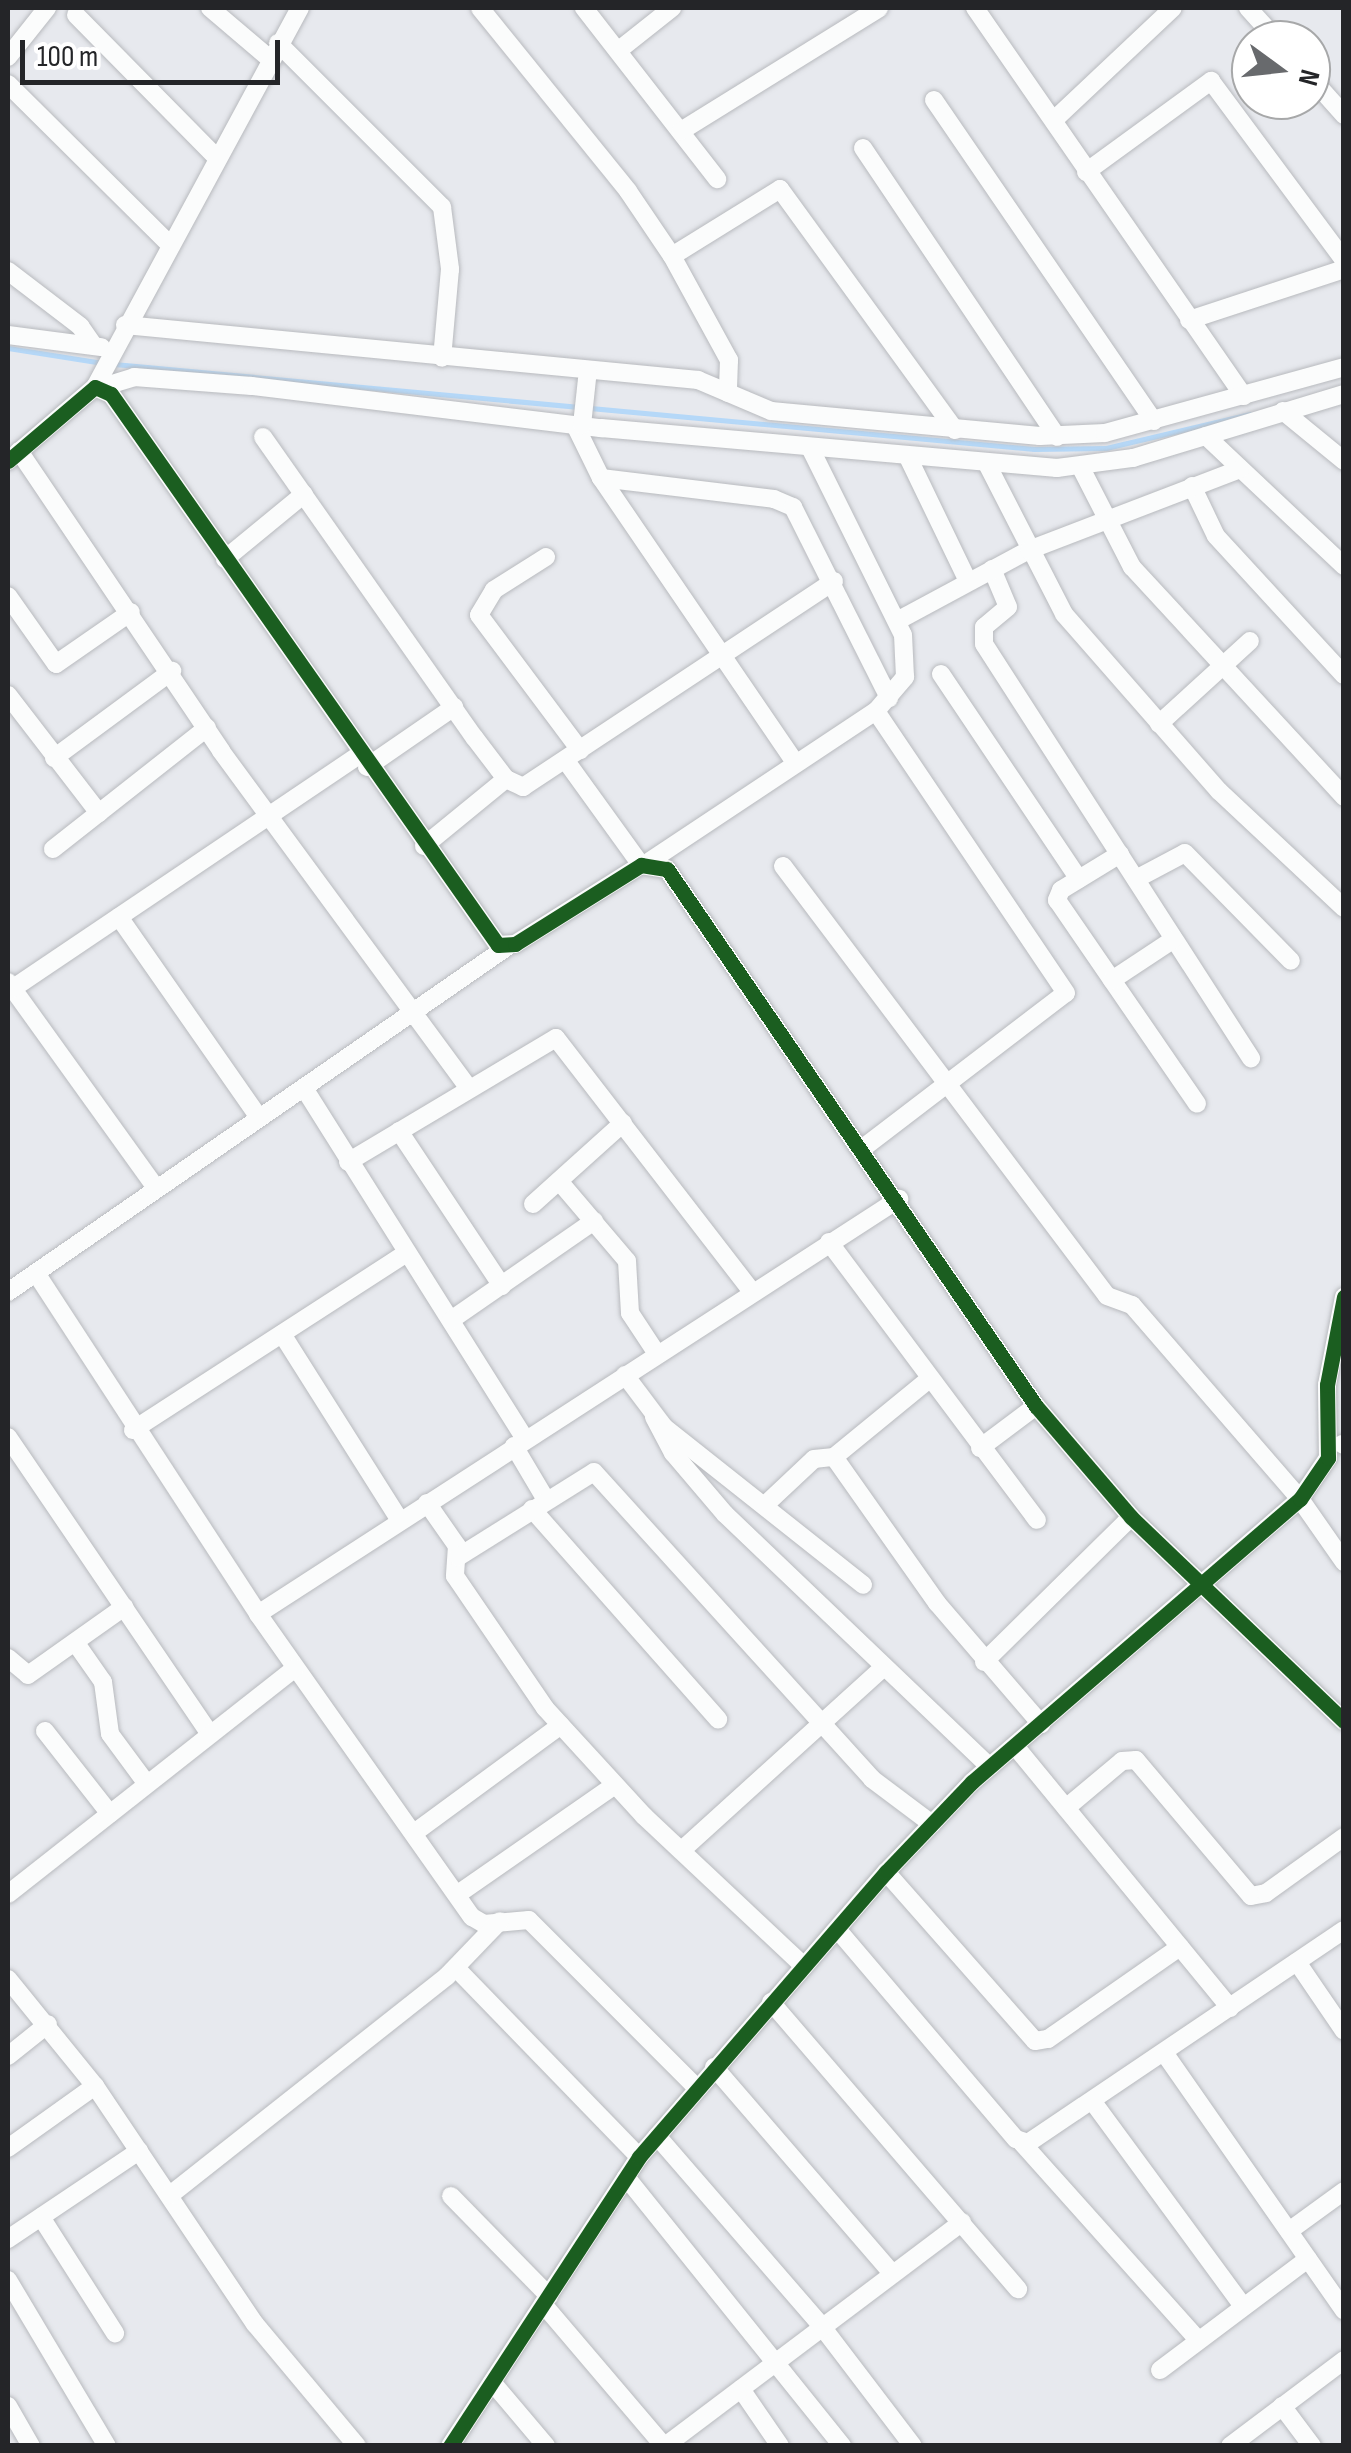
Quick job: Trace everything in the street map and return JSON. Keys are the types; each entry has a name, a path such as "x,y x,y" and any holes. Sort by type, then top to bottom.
{"street":[{"path":"8,57 47,8"},
{"path":"210,8 274,51 442,207 450,268 442,358"},
{"path":"300,8 101,366 13,456 131,612 270,817 469,1089"},
{"path":"480,8 628,191 672,256 729,360 728,393"},
{"path":"584,8 717,178"},
{"path":"618,50 672,8"},
{"path":"681,131 879,8"},
{"path":"975,8 1244,396"},
{"path":"1054,120 1168,9"},
{"path":"76,15 215,156"},
{"path":"1086,172 1211,80 1344,260"},
{"path":"8,84 170,245"},
{"path":"934,100 1154,421"},
{"path":"863,148 1057,436"},
{"path":"672,256 780,189 954,430"},
{"path":"1190,320 1344,268"},
{"path":"8,271 80,326 101,366 225,559 363,761 490,939 507,946"},
{"path":"125,325 698,380 771,411 1057,436 1154,421 1344,367"},
{"path":"8,335 134,377 232,384 810,448 986,462 1080,466 1206,436 1344,394"},
{"path":"588,370 580,422 601,478 795,762"},
{"path":"1283,410 1344,461"},
{"path":"1206,436 1344,566"},
{"path":"264,437 506,779 533,785 834,580"},
{"path":"8,1292 507,946 646,863 882,704 909,665 897,621 810,448"},
{"path":"907,455 968,582"},
{"path":"986,462 1064,614 1159,724 1344,908"},
{"path":"1080,466 1105,518 1146,584 1344,797"},
{"path":"897,621 1030,550 1240,468"},
{"path":"601,478 784,502 803,520 834,580 882,704 1065,985 1062,999 863,1148"},
{"path":"1192,486 1216,536 1344,674"},
{"path":"225,559 304,494"},
{"path":"546,556 494,590 479,614 646,863 667,869 863,1148 1036,1406 1131,1517 1344,1721"},
{"path":"992,569 1008,607 984,627 984,644 1250,1058"},
{"path":"8,596 56,664 131,612"},
{"path":"1159,724 1250,641"},
{"path":"54,758 172,671"},
{"path":"941,674 1079,879"},
{"path":"8,695 99,812"},
{"path":"156,1188 10,985 270,817 454,708"},
{"path":"53,849 207,728"},
{"path":"424,846 506,779"},
{"path":"1136,879 1184,853 1291,961"},
{"path":"1120,854 1079,879 1057,900 1197,1104"},
{"path":"784,866 952,1082 1107,1296 1132,1305 1300,1499 1344,1562"},
{"path":"119,917 260,1118"},
{"path":"1112,980 1174,939"},
{"path":"348,1162 556,1038 751,1290"},
{"path":"304,1088 451,1320 520,1442 539,1505 718,1718"},
{"path":"532,1204 623,1123"},
{"path":"399,1131 502,1286"},
{"path":"559,1181 627,1262 630,1312 657,1354"},
{"path":"258,1614 751,1290 898,1199"},
{"path":"451,1320 594,1221"},
{"path":"828,1242 927,1380 1037,1520"},
{"path":"133,1430 407,1253"},
{"path":"36,1273 133,1430 258,1614 479,1922 529,1920 697,2088"},
{"path":"1328,1458 1328,1371 1344,1297"},
{"path":"282,1334 400,1521"},
{"path":"625,1375 710,1499 990,1767"},
{"path":"765,1505 814,1459 834,1457 927,1380"},
{"path":"980,1448 1036,1406"},
{"path":"654,1416 863,1585"},
{"path":"8,1437 210,1734"},
{"path":"450,2446 640,2158 886,1872 990,1767 1204,1588 1300,1499 1328,1458 1343,1444"},
{"path":"834,1457 984,1662 1041,1724"},
{"path":"458,1557 589,1471 599,1476 872,1779 932,1824"},
{"path":"428,1503 458,1557 455,1576 561,1725 615,1785 804,1966"},
{"path":"984,1662 1131,1517"},
{"path":"8,1658 28,1674 124,1607"},
{"path":"75,1642 104,1682 110,1734 147,1784"},
{"path":"682,1850 824,1727 884,1667"},
{"path":"8,1894 295,1668"},
{"path":"414,1833 561,1725"},
{"path":"45,1731 110,1814"},
{"path":"1014,1746 1230,2008"},
{"path":"1066,1808 1122,1761 1136,1760 1251,1896 1266,1893 1344,1837"},
{"path":"458,1894 615,1785"},
{"path":"886,1872 1035,2041 1048,2039 1180,1947"},
{"path":"170,2194 456,1968 500,1922"},
{"path":"836,1929 1198,2340"},
{"path":"1022,2143 1093,2102 1344,1930"},
{"path":"1297,1962 1344,2031"},
{"path":"456,1968 640,2158"},
{"path":"8,1979 95,2086 256,2324 357,2446"},
{"path":"771,2002 1018,2289"},
{"path":"8,2056 48,2024"},
{"path":"1165,2054 1344,2310"},
{"path":"714,2068 892,2273"},
{"path":"8,2148 95,2086"},
{"path":"1093,2102 1243,2306"},
{"path":"657,2136 820,2324 913,2446"},
{"path":"8,2238 140,2151"},
{"path":"626,2178 842,2446"},
{"path":"1289,2231 1344,2192"},
{"path":"451,2196 546,2300 665,2446 820,2324 962,2222"},
{"path":"41,2217 115,2334"},
{"path":"1160,2370 1308,2259"},
{"path":"8,2280 107,2446"},
{"path":"1230,2446 1344,2360"},
{"path":"492,2382 546,2446"},
{"path":"741,2389 780,2446"},
{"path":"8,2406 31,2446"},
{"path":"1282,2406 1312,2446"}],"waterway":[{"path":"8,348 103,363"},
{"path":"114,364 1034,449 1106,448 1250,414"}],"cycle path":[{"path":"8,461 95,387 111,394 498,945 515,944 641,865 667,869 1036,1406 1131,1517 1344,1721"},
{"path":"450,2446 639,2157 886,1872 972,1782 1300,1499 1328,1458 1327,1385 1344,1297"}]}
